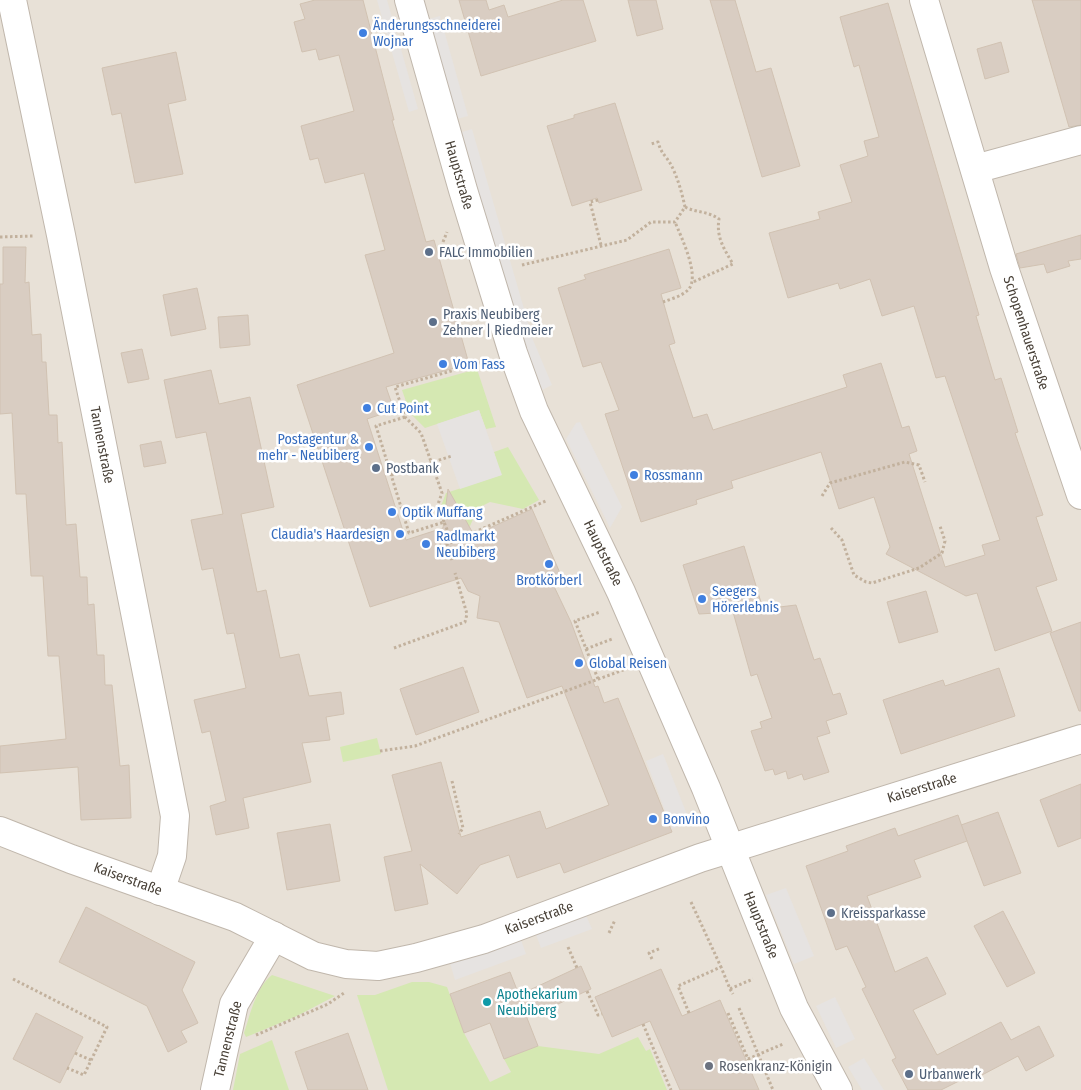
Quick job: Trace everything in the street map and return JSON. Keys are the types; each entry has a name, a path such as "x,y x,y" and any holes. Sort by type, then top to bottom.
{"street":[{"name":"Tannenstraße","path":"12,0 61,235 175,816 172,856 160,891"},
{"name":"Hauptstraße","path":"409,0 465,199 512,353 534,411 621,592 730,849 794,1008 838,1090"},
{"name":"Schopenhauerstraße","path":"924,0 1004,268 1081,495"},
{"path":"975,169 1081,140"},
{"name":"Kaiserstraße","path":"0,831 160,891 236,917 313,956 346,964 378,966 416,958 484,939 730,849 1081,739"},
{"name":"Tannenstraße","path":"215,1090 234,1004 274,936"}],"path":[{"path":"651,144 658,142 662,154 670,163 685,207 696,212 710,212 719,219 717,229 720,243 733,264 693,282 689,289 682,294 663,302"},
{"path":"598,200 590,202 601,245"},
{"path":"675,222 685,207"},
{"path":"522,265 627,240 650,222 675,222"},
{"path":"675,222 688,254 693,282"},
{"path":"0,238 61,235"},
{"path":"452,542 438,504 442,493 421,433 405,417 395,387 483,362"},
{"path":"405,417 376,426 410,533 444,522"},
{"path":"391,475 452,456"},
{"path":"822,496 830,483 905,462 919,465 925,482"},
{"path":"452,560 447,544 546,501"},
{"path":"831,528 842,540 854,575 866,582 872,583 919,568 942,553 945,541 940,526"},
{"path":"394,648 464,622 467,614 455,573"},
{"path":"598,679 575,621 600,612"},
{"path":"586,649 613,639"},
{"path":"380,751 415,746 626,669"},
{"path":"452,781 463,828 459,834"},
{"path":"691,902 733,994"},
{"path":"568,947 577,968"},
{"path":"652,959 649,953 661,948"},
{"path":"689,1013 678,986 720,967"},
{"path":"730,989 758,977"},
{"path":"13,979 107,1027 84,1075 68,1068"},
{"path":"224,1047 283,1025 328,1004 349,989"},
{"path":"587,991 598,1015 602,1014"},
{"path":"739,1008 773,1090"},
{"path":"728,1012 748,1059 785,1043"},
{"path":"643,1024 672,1090"},
{"path":"75,1053 91,1060"}],"shaded area":[{"path":"0,0 1081,0 1081,1090 0,1090"},
{"path":"377,0 387,0 418,109 409,112"},
{"path":"440,16 468,116 457,119 429,19"},
{"path":"472,129 533,340 552,385 542,390 523,346 462,132"},
{"path":"479,410 502,475 460,489 437,424"},
{"path":"580,422 622,507 610,528 566,439 576,423"},
{"path":"663,754 690,822 672,829 646,761"},
{"path":"786,888 814,956 794,964 766,895"},
{"path":"585,913 592,929 541,948 535,932"},
{"path":"520,937 526,954 455,980 450,963"},
{"path":"835,997 855,1039 836,1048 816,1006"},
{"path":"864,1058 884,1090 862,1090 848,1067"}],"green space":[{"path":"477,369 496,427 486,429 479,410 425,428 410,413 402,390"},
{"path":"508,447 539,500 523,509 490,502 478,508 470,526 453,532 441,506 446,493 501,475 494,452"},
{"path":"377,738 381,754 343,762 340,747"},
{"path":"272,975 335,996 297,1016 246,1037 244,1033 254,1002 266,980"},
{"path":"412,982 429,982 447,987 464,1033 490,1082 511,1072 504,1059 538,1046 599,1054 638,1037 646,1051 650,1049 667,1090 388,1090 357,995 375,995"},
{"path":"272,1040 289,1090 233,1090 240,1054"}],"building":[{"path":"315,0 363,0 394,120 392,120 426,242 434,240 469,364 386,387 394,410 367,419 406,540 443,528 448,489 474,535 532,509 560,573 550,578 571,622 595,687 598,686 604,703 618,698 672,832 564,873 560,863 517,878 509,855 480,865 457,894 420,864 428,904 395,911 384,857 412,851 392,775 441,762 461,837 540,811 546,829 609,805 562,686 527,698 499,622 477,618 480,596 468,591 461,578 370,607 297,385 394,353 365,255 385,250 364,173 325,183 318,158 310,160 301,126 354,111 339,55 319,60 316,49 302,52 294,22 305,19 300,4"},
{"path":"459,0 486,0 489,10 504,5 508,17 563,0 583,0 596,41 481,76"},
{"path":"628,0 656,0 663,29 637,36"},
{"path":"710,0 735,0 756,72 771,68 800,166 762,177"},
{"path":"1032,0 1081,0 1081,125 1069,127"},
{"path":"888,3 979,315 976,316 995,380 1001,378 1018,432 1015,433 1043,515 1036,517 1057,580 1036,587 1052,631 995,651 977,593 966,596 886,554 890,547 874,497 839,509 821,452 731,481 733,488 696,500 697,504 641,522 605,414 619,410 601,362 583,367 558,288 586,279 584,275 669,249 681,288 661,294 675,343 669,345 693,418 707,414 713,430 847,387 843,375 881,363 902,428 909,426 917,451 909,454 945,567 985,555 982,545 1000,540 945,376 936,378 914,306 882,316 870,279 840,289 838,283 788,298 769,233 820,219 818,212 852,202 840,165 868,156 864,141 879,137 859,65 854,67 840,17"},
{"path":"1001,42 1009,72 985,79 977,49"},
{"path":"176,52 186,100 168,104 183,174 135,183 121,113 112,115 102,68"},
{"path":"615,103 642,190 599,203 597,198 572,206 547,126 574,118 574,115"},
{"path":"1081,235 1081,259 1068,261 1070,266 1047,273 1044,264 1020,268 1016,254"},
{"path":"3,247 26,247 25,283 29,282 32,335 41,334 42,362 46,362 49,415 57,415 58,443 62,442 66,525 76,524 80,577 87,577 88,605 94,604 97,655 104,655 105,685 112,685 120,766 129,765 131,818 81,820 78,767 0,773 0,746 66,739 59,656 48,656 43,576 31,576 26,494 16,494 12,413 0,414 0,284 3,284"},
{"path":"197,288 206,329 171,336 163,295"},
{"path":"248,315 250,345 220,348 218,317"},
{"path":"142,349 149,379 128,383 121,353"},
{"path":"211,370 219,404 250,397 274,507 241,514 257,592 266,590 280,658 299,654 309,696 341,692 344,714 326,717 330,740 302,743 311,782 243,798 249,828 216,835 210,806 226,801 210,731 202,733 194,700 246,688 234,633 227,634 213,568 202,570 191,520 223,514 206,432 176,438 164,380"},
{"path":"161,441 166,463 144,467 140,445"},
{"path":"744,546 763,609 796,605 814,660 820,658 833,695 840,693 847,714 826,721 830,733 817,737 829,772 804,780 802,774 788,779 786,771 775,775 773,769 765,771 751,731 762,728 760,722 772,718 757,674 751,676 733,612 699,614 683,565"},
{"path":"926,591 938,632 899,643 887,602"},
{"path":"1081,622 1081,711 1079,711 1050,633"},
{"path":"463,667 479,712 416,735 400,689"},
{"path":"999,668 1015,716 901,754 883,700 943,680 945,686"},
{"path":"1081,784 1081,838 1058,847 1040,800"},
{"path":"998,812 1021,873 984,886 961,825"},
{"path":"958,815 967,841 914,860 921,877 867,896 895,972 927,957 946,994 913,1010 937,1055 1001,1022 1011,1040 1039,1026 1054,1056 1026,1071 1018,1056 982,1075 979,1071 941,1090 908,1090 892,1060 896,1058 862,989 866,987 847,946 836,950 806,866 848,851 846,846 895,828 898,836"},
{"path":"330,824 340,881 287,890 277,833"},
{"path":"86,907 195,962 182,990 198,1023 181,1031 187,1042 168,1052 147,1006 59,962"},
{"path":"1003,911 1035,973 1007,987 974,926"},
{"path":"581,966 591,989 527,1018 538,1046 504,1059 490,1023 464,1033 450,994 510,972 519,995"},
{"path":"661,969 682,1016 720,1000 759,1090 680,1090 650,1021 612,1037 595,997"},
{"path":"36,1013 83,1037 60,1083 13,1059"},
{"path":"348,1033 368,1090 308,1090 295,1052"}],"place":[{"name":"Änderungsschneiderei Wojnar","path":"363,33"},
{"name":"FALC Immobilien","path":"429,252"},
{"name":"Praxis Neubiberg Zehner | Riedmeier","path":"433,322"},
{"name":"Vom Fass","path":"443,364"},
{"name":"Cut Point","path":"367,408"},
{"name":"Postagentur & mehr - Neubiberg","path":"369,447"},
{"name":"Postbank","path":"376,468"},
{"name":"Rossmann","path":"634,475"},
{"name":"Optik Muffang","path":"392,512"},
{"name":"Claudia's Haardesign","path":"400,534"},
{"name":"Radlmarkt Neubiberg","path":"426,544"},
{"name":"Brotkörberl","path":"549,564"},
{"name":"Seegers Hörerlebnis","path":"702,599"},
{"name":"Global Reisen","path":"579,663"},
{"name":"Bonvino","path":"653,819"},
{"name":"Kreissparkasse","path":"831,913"},
{"name":"Apothekarium Neubiberg","path":"487,1002"},
{"name":"Rosenkranz-Königin","path":"709,1066"},
{"name":"Urbanwerk","path":"909,1074"}]}
